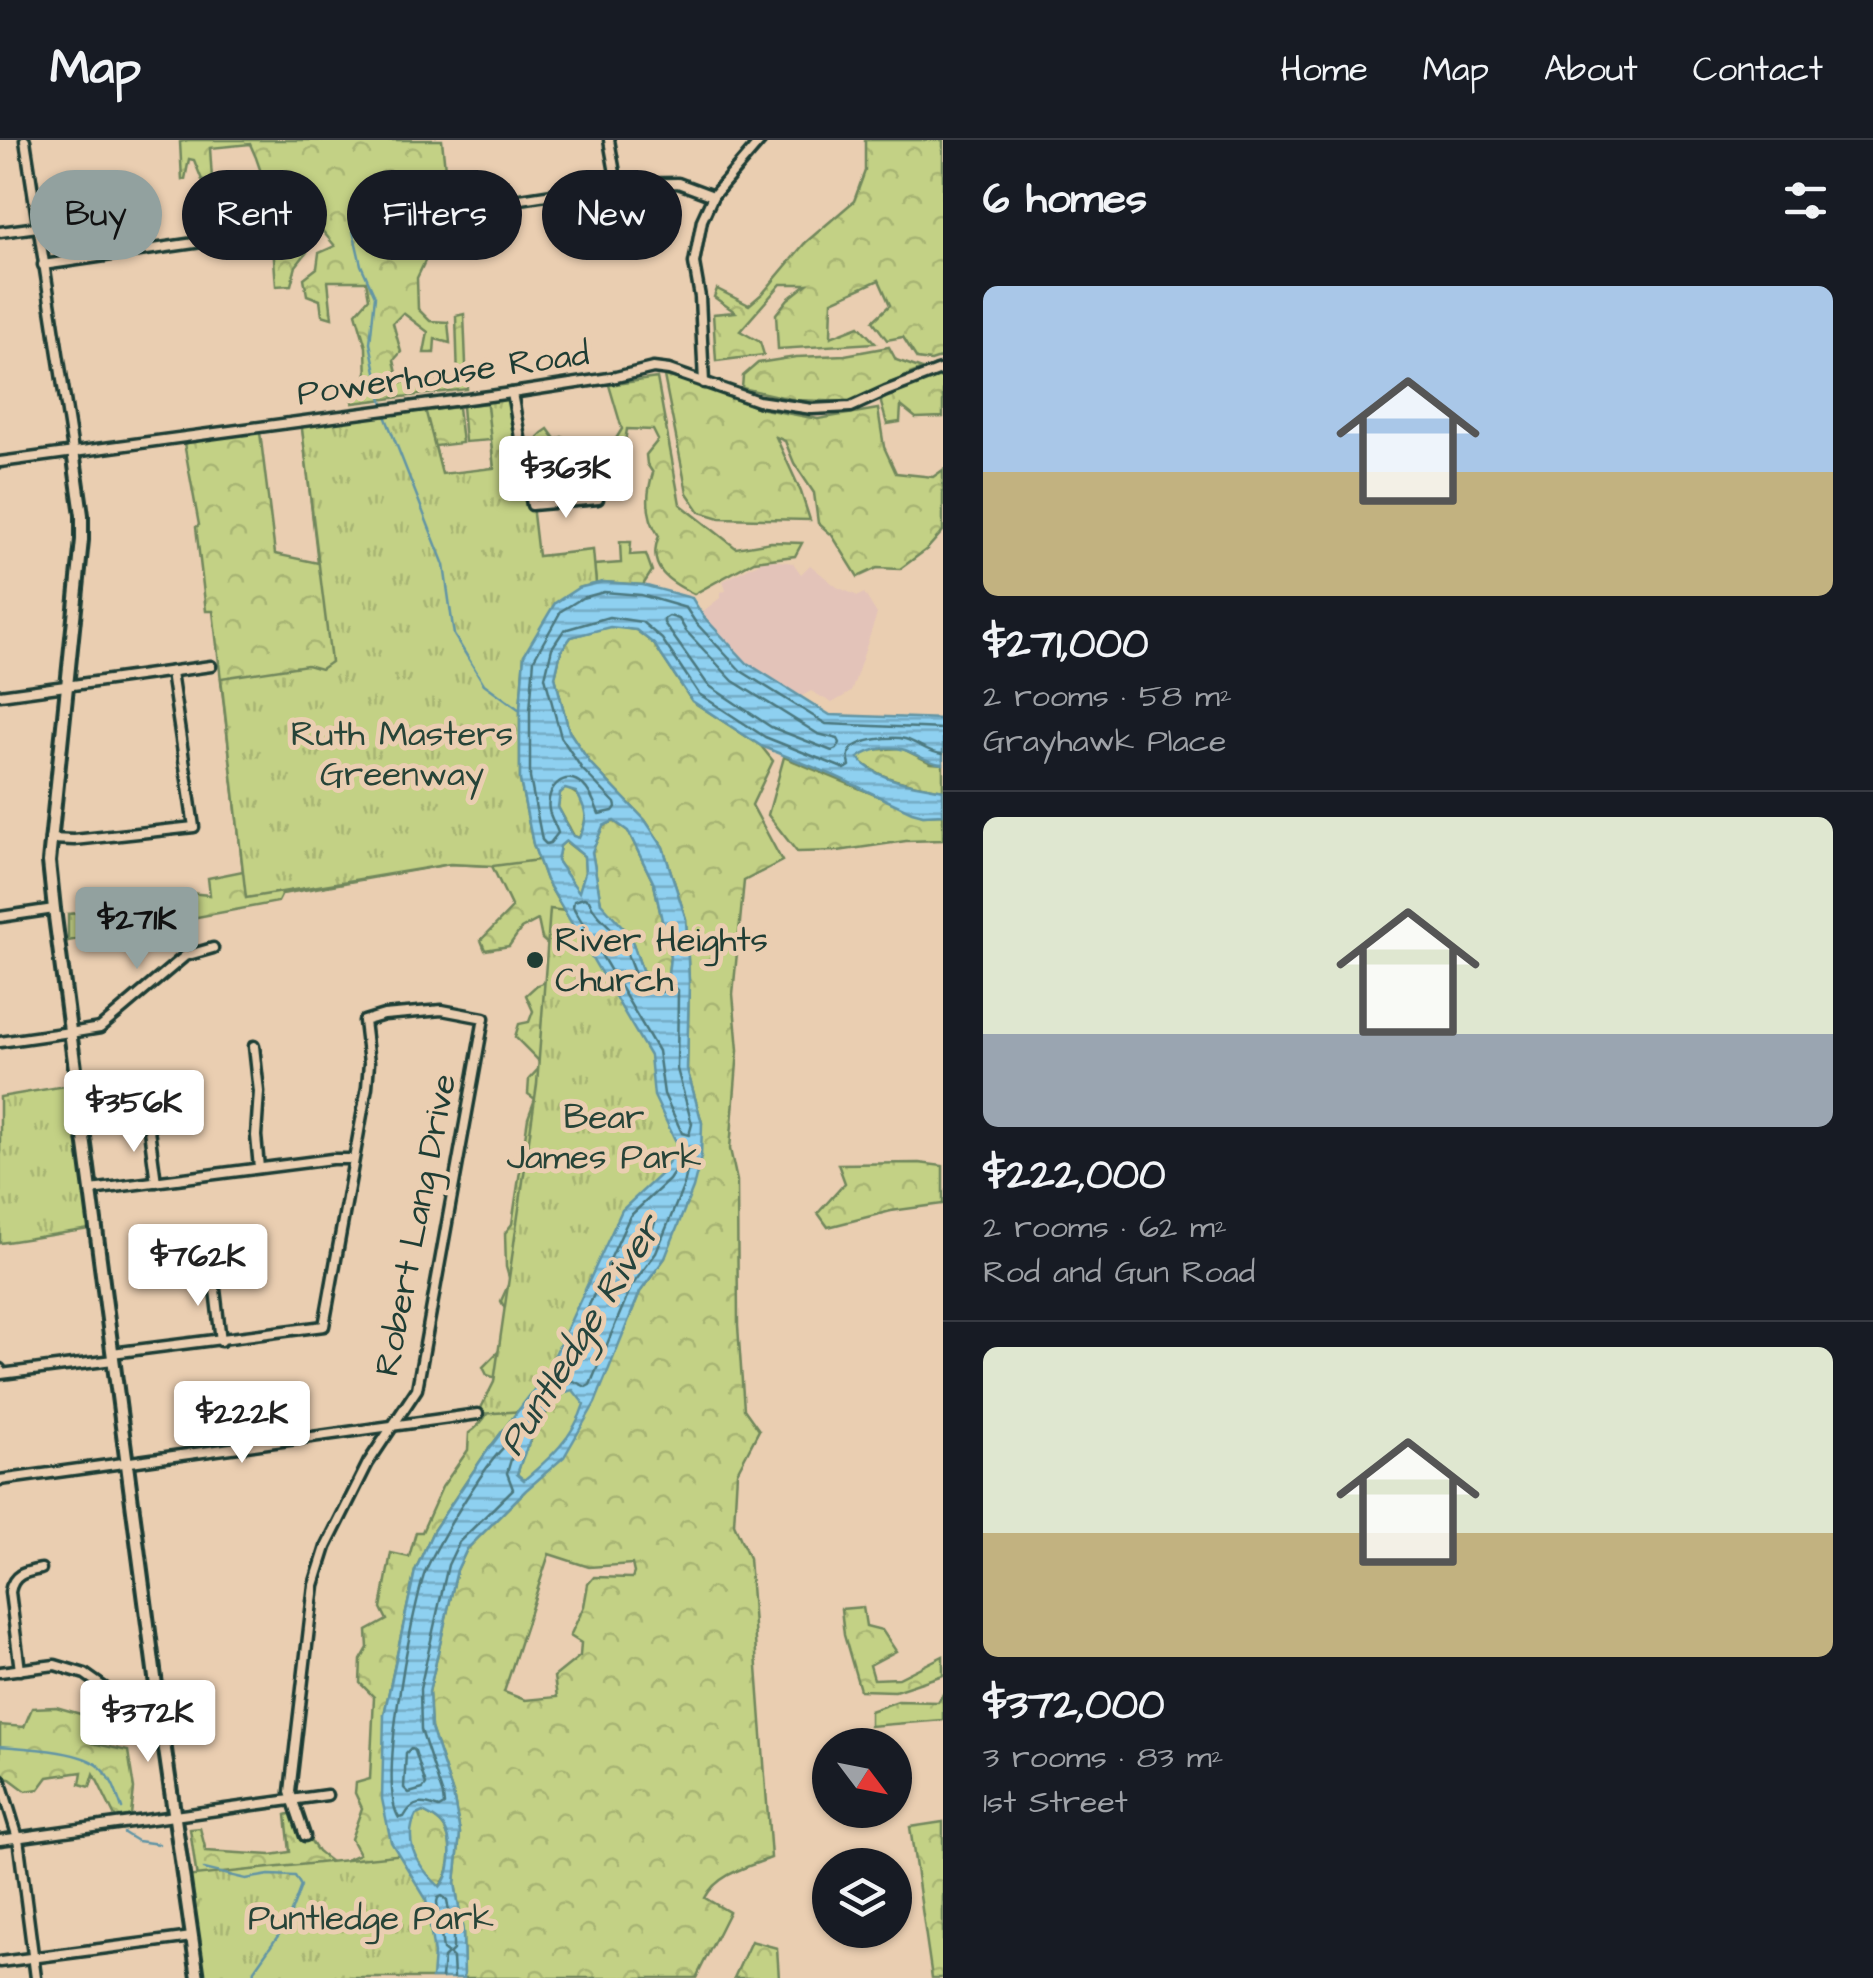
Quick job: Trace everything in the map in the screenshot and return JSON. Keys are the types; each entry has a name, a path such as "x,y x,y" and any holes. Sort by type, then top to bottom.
{"street":[{"path":"26,140 30,170"},
{"path":"610,140 615,170"},
{"path":"704,383 700,298 694,263 702,220 713,196 761,140"},
{"path":"682,184 713,196"},
{"path":"0,232 30,228"},
{"path":"43,265 182,245"},
{"path":"42,260 82,515 49,862 198,1978"},
{"name":"Powerhouse Road","path":"0,462 512,393 653,368 758,401 812,409 850,407 943,368"},
{"path":"512,393 532,505 598,499"},
{"path":"0,695 211,666"},
{"path":"50,839 194,827 171,672"},
{"path":"0,917 54,908"},
{"path":"0,1042 100,1028 185,956 213,948"},
{"name":"Robert Lang Drive","path":"306,1836 290,1792 314,1585 326,1547 368,1462 417,1389 484,1018 442,1010 384,1015 364,1021 369,1062 353,1159"},
{"path":"254,1046 259,1092 259,1168"},
{"path":"148,1122 156,1182"},
{"path":"0,1369 1,1374 324,1326 353,1159 91,1190"},
{"path":"212,1272 222,1341"},
{"path":"0,1480 478,1414"},
{"path":"20,1670 12,1582 18,1574 41,1570"},
{"path":"0,1672 55,1665 85,1674 138,1708 160,1708"},
{"path":"0,1779 18,1838 36,1978"},
{"path":"0,1840 328,1795"},
{"path":"0,1962 192,1937"}],"shaded area":[{"path":"760,562 793,563 801,574 810,565 837,587 858,596 864,593 877,614 851,692 832,703 811,691 802,696 747,663 703,616 702,612 720,598 720,592 726,591 723,581"}],"green space":[{"path":"442,140 445,170 347,170 347,260 424,260 417,278 418,309 430,321 448,322 450,343 435,339 434,353 424,353 428,332 403,313 393,323 401,352 394,360 399,382 458,380 456,316 464,314 467,389 353,403 350,381 367,382 366,347 356,313 369,298 366,281 328,281 332,318 322,315 320,300 307,295 304,278 317,268 318,260 327,260 327,250 335,246 327,236 327,170 260,170 250,144 210,148 211,170 198,170 194,160 189,159 187,170 182,170 182,180 180,142"},
{"path":"865,140 943,140 943,357 931,361 917,359 903,337 887,340 873,321 890,305 879,280 832,301 831,337 859,326 875,343 778,349 776,314 807,284 781,284 740,331 760,342 764,355 716,361 713,314 735,312 714,297 717,289 749,305 763,293 805,243 854,201 865,171"},
{"path":"274,260 301,260 291,285 276,286"},
{"path":"889,347 896,360 922,369 849,402 796,400 742,388 743,376 758,363"},
{"path":"935,365 943,366 943,417 916,418 901,406 900,422 887,424 882,395"},
{"path":"664,376 687,380 759,408 818,419 878,409 884,447 896,473 933,477 943,470 943,531 900,569 877,568 858,577 832,535 818,523 814,493 785,441 776,437 810,520 720,518 700,512 687,493"},
{"path":"657,378 680,504 736,548 771,542 802,543 795,556 754,561 694,594 669,579 655,557 659,536 648,505 653,473 646,455 658,440 653,430 627,429 625,442 615,448 576,453 574,474 569,475 565,462 540,465 538,485 532,481 532,451 541,434 548,429 556,440 562,437 578,444 614,442 622,429 609,385"},
{"name":"Ruth Masters Greenway","path":"512,393 538,556 593,550 596,584 578,588 524,655 520,780 539,860 493,866 450,864 246,898 221,678 307,665 321,669 331,662 301,421 424,405 442,474 494,468 486,397"},
{"path":"512,400 531,559 591,585 578,588 524,655 520,780 533,844 546,880 622,1011 546,1374 433,1531 415,1571 384,1715 423,1812 447,1833 450,1854 446,1876 439,1887 211,1978 190,1829 200,1828 206,1851 271,1855 290,1852 286,1815 293,1813 318,1852 335,1865 359,1854 351,1839 362,1808 355,1793 356,1783 370,1779 374,1697 360,1683 361,1660 368,1648 367,1631 387,1620 381,1608 391,1553 409,1557 416,1532 422,1532 442,1487 468,1450 469,1433 486,1416 502,1380 487,1375 483,1367 499,1351 507,1313 501,1301 510,1281 505,1233 512,1224 528,1118 535,1099 528,1094 529,1079 541,1066 515,1037 519,1024 529,1022 533,1011 526,995 551,980 550,946 542,939 538,920 521,929 509,946 485,950 481,940 512,908 492,866 450,864 282,894 278,902 68,941 68,914 140,908 178,892 210,895 208,878 243,871 213,611 206,611 196,527 199,525 184,443 260,432 275,554 318,563 302,426 458,407 462,443 435,446 442,475 494,468 491,440 465,442 462,406"},
{"path":"620,542 631,542 630,555 646,554 652,571 643,585 596,584 594,565 621,563"},
{"path":"610,626 636,630 654,644 692,701 761,746 773,761 752,805 782,861 744,881 733,994 738,1050 730,1149 737,1181 738,1326 744,1409 759,1430 737,1472 734,1524 749,1558 771,1858 725,1877 705,1898 729,1912 696,1978 464,1978 463,1932 455,1883 460,1833 453,1794 431,1728 429,1692 457,1570 467,1549 525,1491 524,1480 517,1475 524,1452 552,1404 564,1392 603,1378 640,1292 665,1258 702,1123 687,1069 686,919 663,847 645,820 590,763 569,731 555,677 561,651 571,637","holes":["549,1554 589,1567 632,1564 634,1573 632,1578 594,1577 588,1584 584,1606 570,1636 581,1643 580,1656 554,1677 557,1697 525,1700 504,1692"]},
{"path":"901,748 931,763 943,764 943,790 886,776 857,757 869,750"},
{"path":"784,757 923,815 943,814 943,840 797,852 768,815"},
{"path":"565,788 579,797 585,809 579,838 574,836 558,807"},
{"path":"614,821 628,831 654,884 670,957 668,975 662,982 654,982 642,970 630,935 601,904 592,852 603,826"},
{"path":"565,841 584,856 585,872 579,893 557,861"},
{"name":"Bear James Park","path":"550,909 573,912 654,1039 681,1133 679,1157 524,1411 478,1414 494,1382 537,1084"},
{"path":"77,1084 96,1228 0,1243 0,1097"},
{"path":"838,1164 943,1166 943,1204 891,1211 828,1227 818,1213 845,1183"},
{"path":"863,1607 866,1626 882,1630 896,1651 870,1665 874,1679 899,1678 943,1656 943,1675 895,1691 860,1690 844,1635 841,1609"},
{"path":"943,1694 943,1720 870,1726 870,1711 898,1701 938,1702"},
{"path":"56,1707 91,1717 92,1743 128,1751 134,1789 131,1815 116,1819 94,1774 90,1787 80,1784 82,1772 48,1777 39,1789 26,1791 10,1779 0,1778 0,1725 24,1727 32,1708"},
{"path":"943,1822 943,1978 932,1978 912,1827"},
{"name":"Puntledge Park","path":"405,1854 426,1882 441,1978 198,1978 184,1877"},
{"path":"751,1941 777,1948 779,1978 734,1978"}],"water":[{"name":"Puntledge River","path":"603,582 643,585 692,598 703,616 747,663 830,715 943,719 943,764 893,748 874,750 858,758 886,777 943,790 943,814 912,812 761,746 692,701 654,644 636,630 610,627 571,637 561,651 555,677 569,731 590,763 645,820 663,847 686,919 687,1069 702,1123 701,1157 665,1258 640,1292 595,1403 564,1457 467,1549 457,1570 429,1692 431,1728 453,1794 460,1833 455,1883 463,1932 464,1978 432,1978 434,1954 426,1899 391,1842 382,1799 384,1715 415,1571 433,1531 546,1374 622,1210 662,1173 678,1146 654,1096 650,1056 546,880 533,844 520,780 524,655 555,603 578,588","holes":["565,789 576,792 583,804 585,820 579,838 573,836 558,807 560,793","614,821 628,831 654,884 670,957 668,975 662,982 654,982 642,970 630,935 601,903 592,852 603,826","566,841 584,856 585,872 579,892 557,861 560,846","573,1390 584,1404 567,1437 524,1480 517,1474 520,1464 554,1402","423,1812 447,1833 450,1861 440,1887 415,1854 412,1825 416,1815"]}],"waterway":[{"path":"360,260 375,296 370,343 383,405"},
{"path":"384,413 444,565 454,635 484,684 520,710"},
{"path":"0,1746 53,1751 92,1761 108,1776 122,1809"},
{"path":"124,1833 137,1841 159,1844"},
{"path":"204,1869 246,1879 295,1876 301,1886 287,1923 254,1970 253,1978"}],"place":[{"name":"River Heights Church","path":"535,960"}]}
